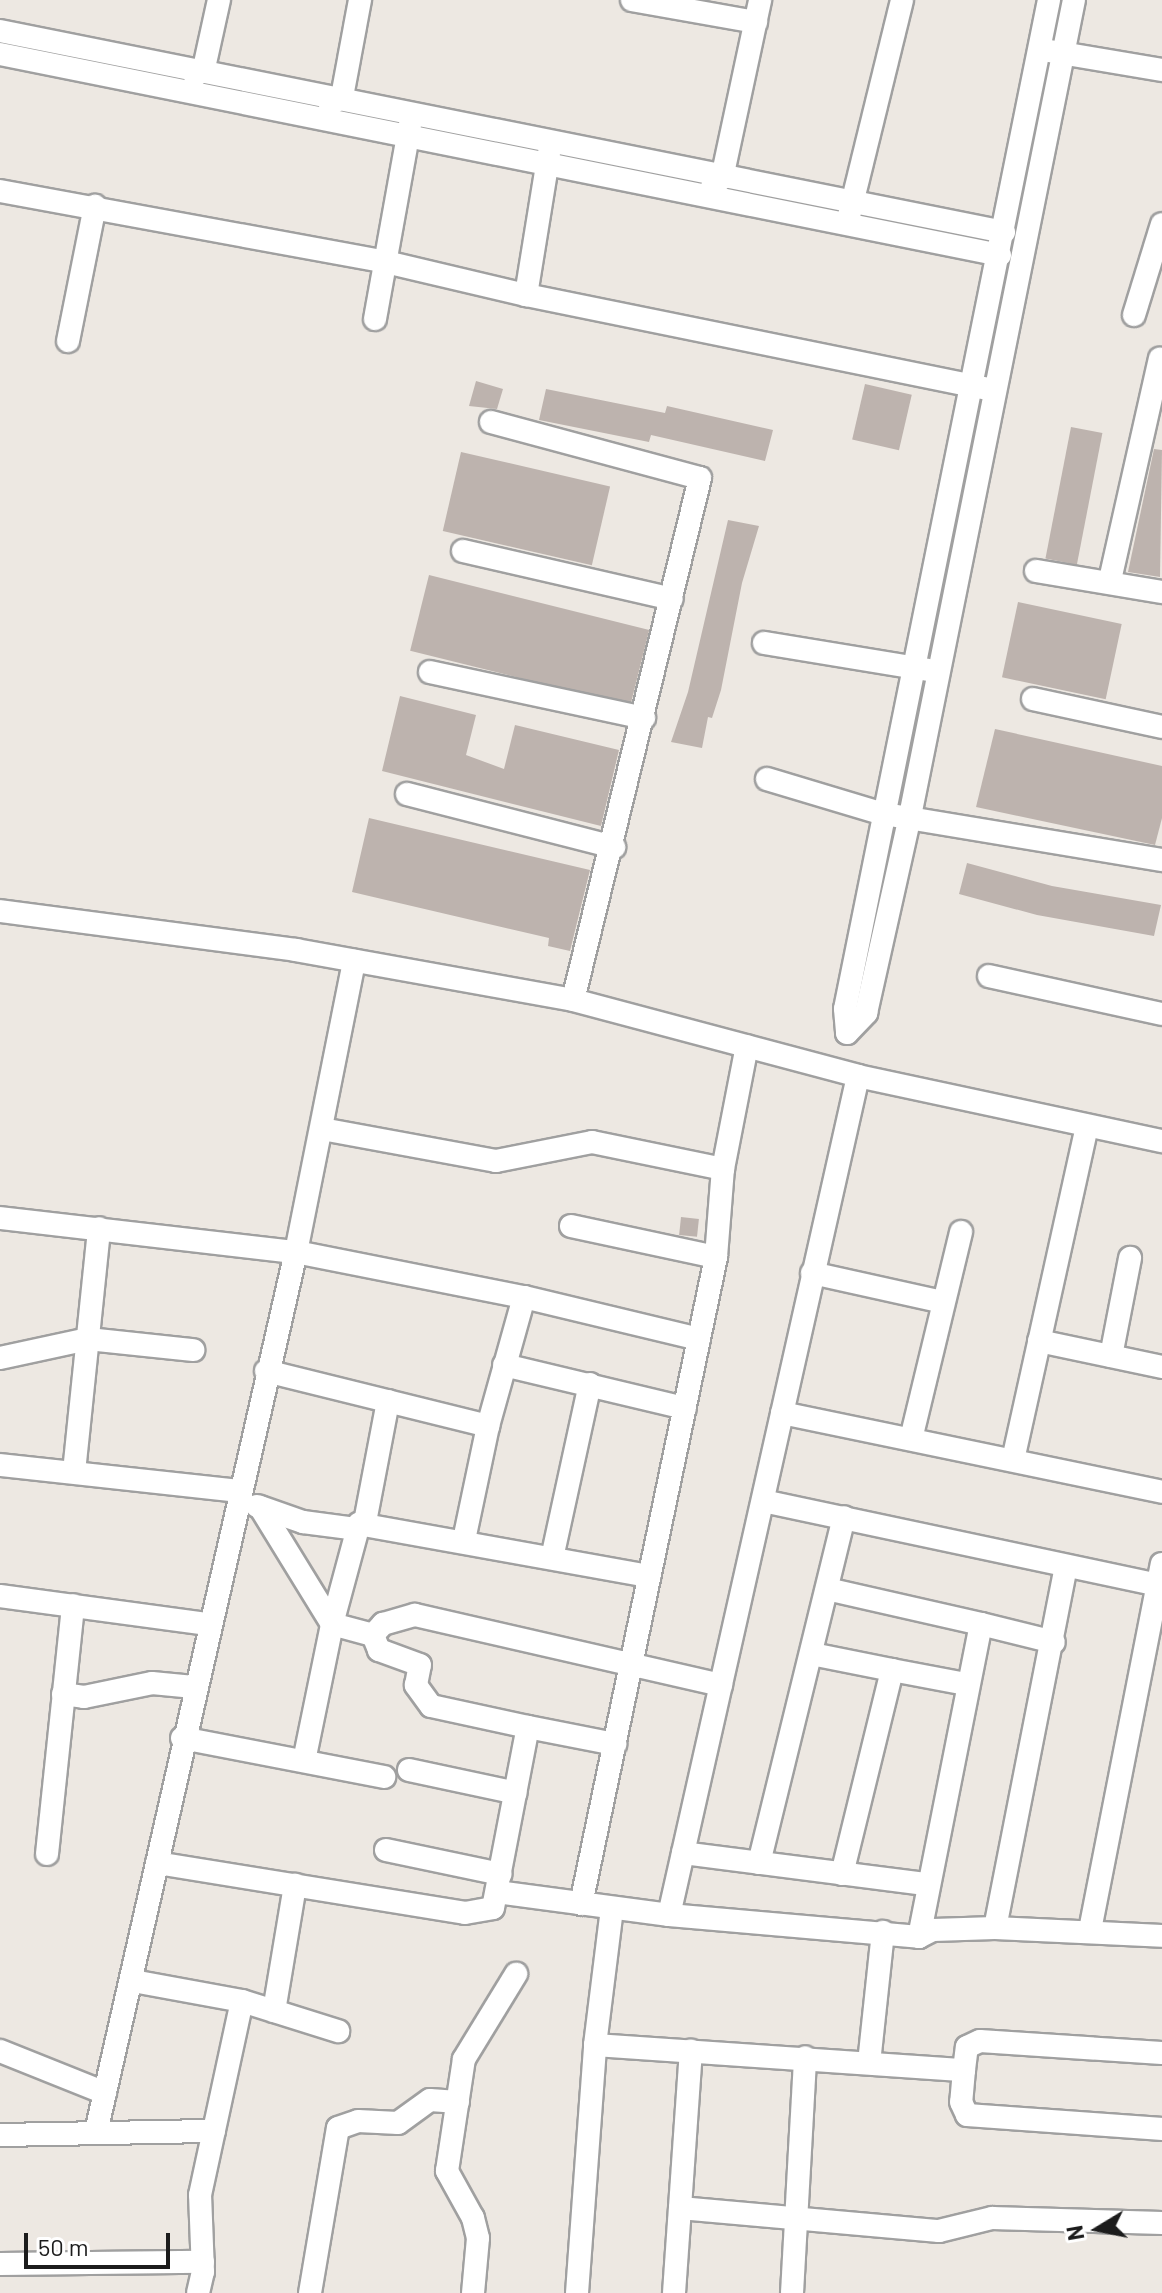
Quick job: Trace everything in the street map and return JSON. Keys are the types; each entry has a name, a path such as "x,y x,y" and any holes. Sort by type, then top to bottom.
{"street":[{"path":"179,90 204,68 219,0"},
{"path":"312,117 342,97 360,0"},
{"path":"632,0 758,11 722,178 702,195"},
{"path":"847,225 902,0"},
{"path":"847,1033 845,1009 884,814 925,669 984,389 1049,0"},
{"path":"1008,244 1064,52 1074,0"},
{"path":"1,40 204,68 342,97 410,125 547,164 847,225 1008,244"},
{"path":"1,40 179,90 312,117 551,141 722,178 852,201 1008,244"},
{"path":"1040,51 1064,52 1162,70"},
{"path":"375,319 410,125"},
{"path":"526,295 551,141"},
{"path":"0,191 95,206 386,262 526,295 984,389"},
{"path":"68,341 95,206"},
{"path":"1134,315 1162,224"},
{"path":"1110,580 1160,359"},
{"path":"491,422 700,478 614,847 573,1000"},
{"path":"463,551 672,599"},
{"path":"1036,571 1110,580 1162,592"},
{"path":"764,643 925,669"},
{"path":"834,1068 847,1033 866,1013 910,816 925,669"},
{"path":"430,672 644,718"},
{"path":"1033,699 1162,727"},
{"path":"767,779 884,814 1162,860"},
{"path":"407,794 614,847"},
{"path":"0,911 354,961 573,1000 858,1076 1162,1141"},
{"path":"96,2132 133,1981 182,1738 296,1252 354,961"},
{"path":"989,976 1162,1014"},
{"path":"581,1904 716,1257 723,1169 747,1046"},
{"path":"669,1915 858,1076"},
{"path":"1013,1460 1087,1126"},
{"path":"322,1129 496,1161 592,1142 723,1169"},
{"path":"0,1218 296,1252 524,1297 699,1339"},
{"path":"571,1226 716,1257"},
{"path":"74,1472 99,1228"},
{"path":"911,1439 961,1232"},
{"path":"1111,1356 1130,1258"},
{"path":"812,1273 943,1302"},
{"path":"464,1540 488,1426 524,1297"},
{"path":"0,1358 88,1339 193,1350"},
{"path":"1039,1341 1162,1367"},
{"path":"504,1365 685,1408"},
{"path":"266,1371 488,1426"},
{"path":"552,1558 590,1384"},
{"path":"304,1761 332,1624 360,1526 388,1401"},
{"path":"782,1413 1162,1492"},
{"path":"0,1465 238,1495 260,1507 303,1522 464,1540 649,1576"},
{"path":"763,1501 1066,1566 1160,1578 1090,1930"},
{"path":"260,1507 332,1624 373,1635"},
{"path":"759,1863 844,1517"},
{"path":"995,1928 1054,1642 1066,1566"},
{"path":"827,1589 1054,1642"},
{"path":"0,1596 208,1624"},
{"path":"47,1854 73,1605"},
{"path":"373,1635 383,1624 415,1615 721,1685"},
{"path":"919,1937 926,1884 981,1624"},
{"path":"373,1635 379,1650 420,1665 416,1685 431,1706 615,1744"},
{"path":"812,1654 966,1684"},
{"path":"842,1874 892,1670"},
{"path":"63,1694 84,1697 152,1683 194,1687"},
{"path":"157,1863 465,1913 493,1908 528,1727"},
{"path":"182,1738 384,1777"},
{"path":"409,1770 516,1793"},
{"path":"386,1850 581,1904 669,1915 919,1937 933,1930 995,1928 1090,1930 1162,1936"},
{"path":"683,1853 926,1884"},
{"path":"274,2011 295,1885"},
{"path":"577,2293 595,2045 612,1908"},
{"path":"869,2063 883,1932"},
{"path":"473,2293 478,2238 473,2218 447,2171 464,2059 516,1974"},
{"path":"133,1981 242,2001 338,2031"},
{"path":"198,2293 203,2262 200,2195 242,2001"},
{"path":"1162,2053 980,2041 967,2047 961,2102 967,2115 1162,2129"},
{"path":"595,2045 964,2070"},
{"path":"0,2051 105,2093"},
{"path":"674,2293 691,2051"},
{"path":"792,2293 805,2057"},
{"path":"310,2293 338,2128 358,2121 398,2123 430,2100 458,2102"},
{"path":"0,2135 214,2131"},
{"path":"680,2208 939,2231 992,2218 1162,2223"},
{"path":"0,2264 203,2262"}],"building":[{"path":"476,381 503,389 497,409 469,406"},
{"path":"865,384 912,395 899,450 852,440"},
{"path":"546,389 665,413 667,406 773,430 765,461 651,435 649,442 539,420"},
{"path":"1071,427 1102,433 1077,565 1045,559"},
{"path":"1154,449 1162,450 1160,577 1128,572"},
{"path":"461,452 610,486 592,565 443,531"},
{"path":"728,520 759,526 742,583 721,690 712,718 708,717 702,748 671,742 688,692"},
{"path":"429,575 649,630 630,706 410,651"},
{"path":"1018,602 1122,624 1106,699 1002,677"},
{"path":"400,696 476,715 466,755 504,769 515,725 619,750 601,826 382,771"},
{"path":"995,729 1162,766 1162,818 1155,845 976,807"},
{"path":"369,818 590,870 570,951 548,946 549,938 352,892"},
{"path":"967,863 1052,886 1161,905 1154,936 1037,915 959,894"},
{"path":"681,1217 699,1219 697,1237 679,1235"}]}
